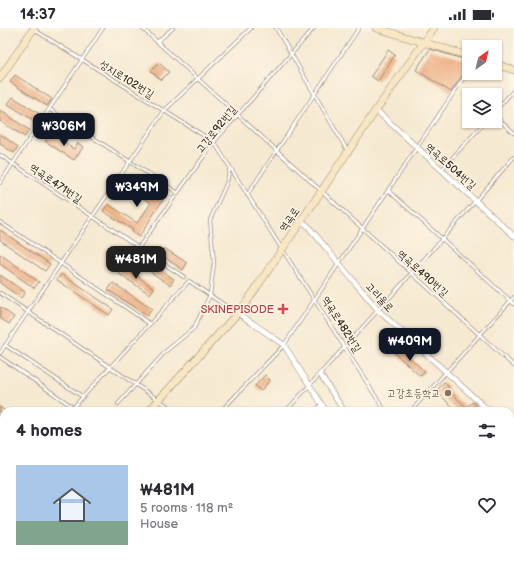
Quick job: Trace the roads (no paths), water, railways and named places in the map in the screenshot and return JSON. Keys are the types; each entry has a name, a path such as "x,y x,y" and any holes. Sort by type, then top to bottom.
{"street":[{"path":"0,78 32,28"},
{"path":"376,28 462,54"},
{"name":"역곡로","path":"153,407 244,306 376,110 434,28"},
{"path":"502,66 514,70"},
{"name":"역곡로504번길","path":"376,110 512,234"},
{"name":"고리울로","path":"301,221 307,225 378,310 485,407"},
{"path":"238,314 284,345 322,405"},
{"path":"320,374 341,407"}],"lane":[{"name":"성지로102번길","path":"32,28 214,142"},
{"path":"0,183 103,28"},
{"name":"역곡로490번길","path":"142,28 514,366"},
{"path":"157,42 173,28"},
{"path":"0,352 164,111 251,28"},
{"path":"276,28 348,151"},
{"name":"고강로92번길","path":"140,247 214,142 314,28"},
{"path":"247,195 359,28"},
{"path":"225,407 284,345 462,80"},
{"path":"502,103 514,90"},
{"path":"49,109 178,193"},
{"path":"502,122 514,133"},
{"path":"441,170 480,128"},
{"name":"역곡로482번길","path":"214,142 382,407"},
{"name":"역곡로471번길","path":"0,154 184,277"},
{"path":"290,407 412,273 514,157"},
{"path":"118,404 137,386 166,352 194,328 210,295 214,263 210,220 227,182 230,167"},
{"path":"388,190 514,304"},
{"path":"0,222 150,324"},
{"path":"512,234 514,227"},
{"path":"0,357 73,407 189,281 238,314"},
{"path":"0,293 169,407"},
{"path":"415,407 514,296"},
{"path":"5,345 83,397"}],"place":[{"name":"SKINEPISODE","path":"283,309"},
{"name":"고강초등학교","path":"448,393"}]}
